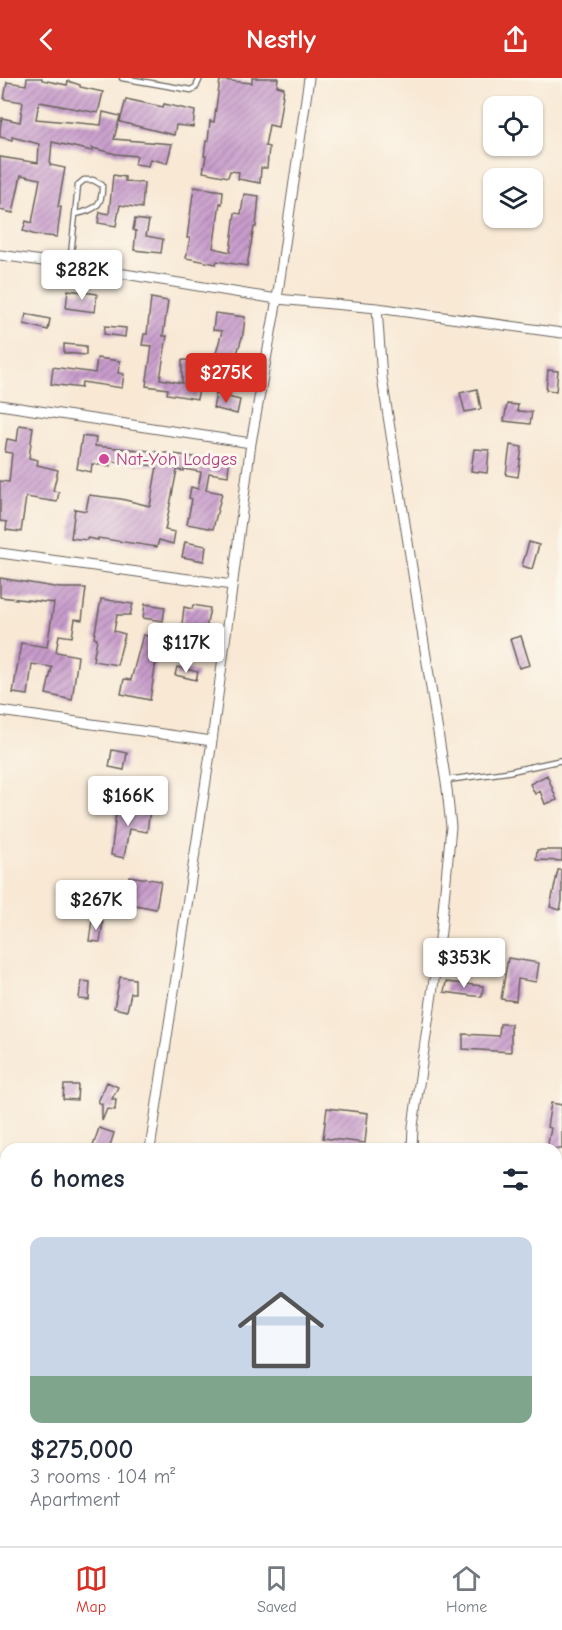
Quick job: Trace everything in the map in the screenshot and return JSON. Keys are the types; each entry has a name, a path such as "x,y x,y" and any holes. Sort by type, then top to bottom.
{"street":[{"path":"151,1143 212,741 251,443 277,299 309,78"},
{"path":"0,255 277,299 377,308 562,333"},
{"path":"377,308 382,378 446,780 451,827 441,931 412,1143"},
{"path":"0,405 251,443"},
{"path":"0,553 232,585"},
{"path":"0,711 212,741"}],"lane":[{"path":"122,78 191,90 196,87 200,78"},
{"path":"70,265 78,185 84,180 93,180 102,185 103,195 97,207 76,214"},
{"path":"446,780 507,772 562,760"}],"building":[{"path":"27,78 42,78 42,80 67,85 68,81 80,87 103,92 98,113 39,102 36,119 101,125 103,112 120,116 114,139 172,144 167,163 150,159 148,166 135,164 137,156 92,148 92,151 52,142 50,165 65,168 58,207 61,207 57,237 23,231 26,221 32,223 40,179 21,175 13,213 0,210 0,157 38,163 39,144 12,137 12,140 0,137 0,128 2,118 20,122 23,102 4,99 7,82 26,85"},
{"path":"252,78 278,78 277,86 284,88 278,127 269,125 265,146 269,147 267,168 261,168 260,183 238,179 239,172 230,171 228,177 203,172 206,141 208,141 210,121 214,122 220,80 252,83"},
{"path":"126,99 195,111 193,127 176,125 174,135 120,122"},
{"path":"113,175 125,177 125,181 144,183 142,208 120,205 116,226 98,223 100,212 109,214"},
{"path":"194,187 223,191 213,248 230,252 235,213 241,214 244,194 259,196 256,227 254,227 247,266 217,261 216,264 186,258"},
{"path":"135,219 149,221 146,236 163,239 161,253 134,250"},
{"path":"68,290 97,294 95,312 66,308"},
{"path":"151,298 168,301 163,336 167,336 160,379 182,383 182,360 214,361 222,331 213,330 215,313 245,317 243,334 233,367 239,367 236,380 202,374 197,399 167,394 168,389 146,386 152,346 142,345 144,334 147,334"},
{"path":"26,314 50,319 48,330 24,324"},
{"path":"105,326 126,328 125,337 104,334"},
{"path":"64,344 86,346 86,355 64,353"},
{"path":"97,358 120,361 118,373 124,374 122,388 82,382 81,388 51,384 53,367 95,373"},
{"path":"548,370 558,371 556,391 546,390"},
{"path":"477,389 481,409 465,412 460,393"},
{"path":"216,394 240,400 237,414 213,408"},
{"path":"507,404 518,405 517,411 532,412 530,424 504,421"},
{"path":"19,425 33,427 29,458 38,460 37,465 58,470 53,491 59,492 57,502 26,497 21,532 6,530 7,522 0,521 0,481 9,482 12,453 5,452 7,439 17,441"},
{"path":"82,436 96,438 95,446 229,462 228,476 209,473 206,490 222,493 213,529 187,524 192,499 189,498 191,487 198,489 201,472 184,469 184,471 177,470 165,530 175,532 173,544 159,540 157,547 98,538 98,540 87,538 87,540 71,538 75,509 86,511 89,495 150,506 157,466 110,461 110,466 92,464 91,472 77,469"},
{"path":"510,445 522,447 518,477 506,475"},
{"path":"474,449 489,450 487,473 471,471"},
{"path":"185,542 206,546 204,561 182,557"},
{"path":"529,542 539,545 532,569 522,566"},
{"path":"0,578 60,588 86,588 82,620 75,619 72,637 59,635 56,652 78,656 72,700 46,694 52,667 32,664 28,695 13,693 21,643 47,647 54,603 0,597"},
{"path":"101,599 133,604 130,615 117,615 114,631 125,634 117,665 93,661 97,639 94,638"},
{"path":"145,604 165,607 163,621 143,618"},
{"path":"193,605 210,608 203,645 180,641 176,659 157,655 150,700 121,694 124,679 131,680 143,635 168,641 170,631 181,633 184,607 192,609"},
{"path":"521,636 530,665 519,668 510,639"},
{"path":"177,667 198,672 196,680 175,675"},
{"path":"112,750 127,753 124,770 109,767"},
{"path":"547,775 557,800 545,804 540,791 535,794 530,784"},
{"path":"117,805 150,810 147,832 129,829 124,858 111,855"},
{"path":"537,850 562,850 562,861 536,860"},
{"path":"558,870 562,870 560,910 550,907"},
{"path":"129,876 161,881 156,909 125,903"},
{"path":"92,920 103,921 100,942 89,941"},
{"path":"508,958 539,963 536,982 518,979 516,1001 501,999"},
{"path":"120,977 135,979 135,993 131,993 127,1011 114,1008"},
{"path":"81,981 90,982 89,1000 79,999"},
{"path":"446,982 483,986 482,997 444,992"},
{"path":"500,1024 511,1024 511,1052 463,1049 463,1034 499,1036"},
{"path":"107,1082 118,1087 112,1099 116,1099 115,1110 107,1109 102,1121 102,1104 98,1102"},
{"path":"64,1085 78,1085 77,1100 63,1099"},
{"path":"551,1103 562,1105 562,1143 548,1143 551,1128 547,1127"},
{"path":"327,1108 368,1113 365,1143 323,1138"},
{"path":"99,1128 114,1133 111,1143 94,1143"}],"place":[{"name":"Nat-Yoh Lodges","path":"104,459"}]}
